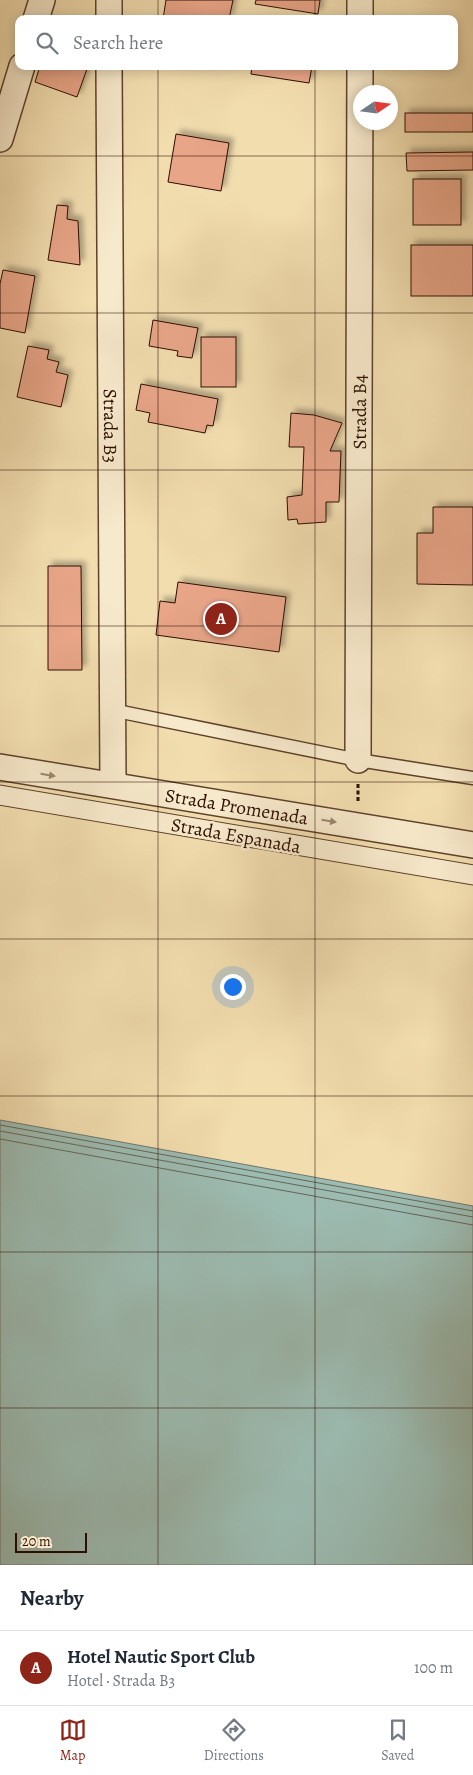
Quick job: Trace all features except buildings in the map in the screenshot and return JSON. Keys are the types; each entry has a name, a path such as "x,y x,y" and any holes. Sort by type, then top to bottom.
{"street":[{"path":"37,15 42,0"},
{"path":"109,0 109,15"},
{"path":"360,0 360,15"},
{"path":"0,139 21,70"},
{"name":"Strada B3","path":"109,70 112,785"},
{"name":"Strada B4","path":"358,760 360,70"},
{"name":"Strada Promenada","path":"0,767 473,845"},
{"name":"Strada Espanada","path":"0,795 473,875"}],"lane":[{"path":"112,710 358,760 473,778"}],"water":[{"path":"0,1120 473,1206 473,1565 0,1565"}],"place":[{"name":"Hotel Nautic Sport Club","path":"221,619"}]}
